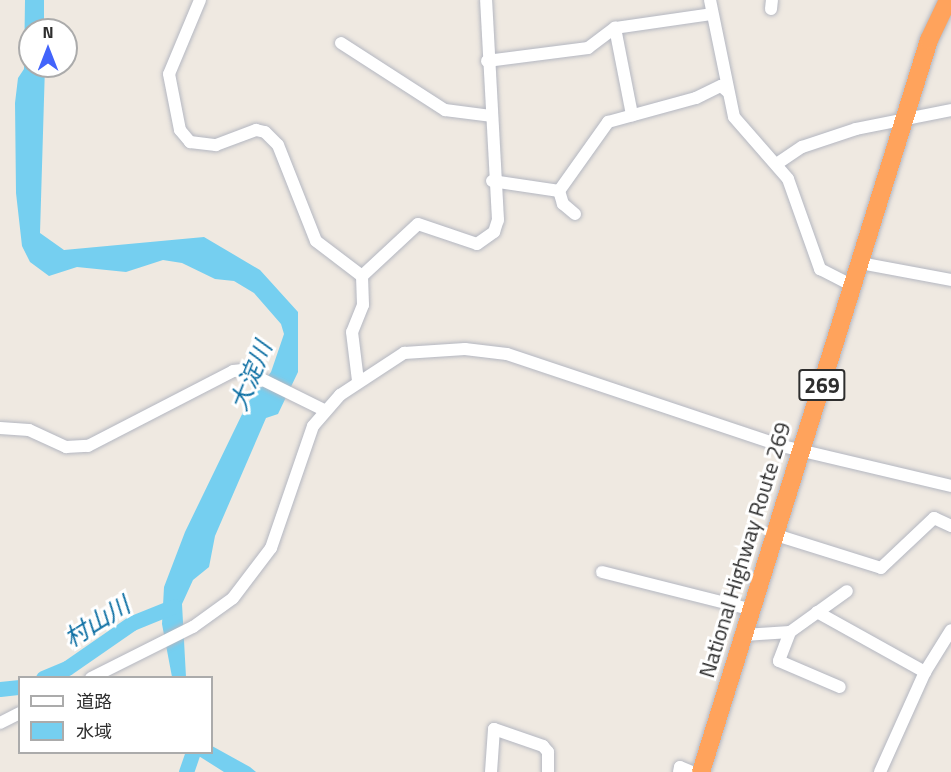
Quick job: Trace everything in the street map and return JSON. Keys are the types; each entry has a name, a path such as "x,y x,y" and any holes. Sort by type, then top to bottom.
{"highway":[{"name":"National Highway Route 269","path":"701,772 929,40 948,0"}],"street":[{"path":"200,0 169,74 180,130 190,142 216,145 255,130 265,132 278,145 316,241 362,276"},
{"path":"358,381 352,332 363,305 362,276 418,224 477,244 486,239 498,220 492,181 492,116 487,61 486,0"},
{"path":"710,0 727,91 740,128 778,163 820,269 853,286"},
{"path":"487,61 588,48 615,28 712,14"},
{"path":"615,28 632,116"},
{"path":"341,43 445,110 492,116"},
{"path":"575,214 562,204 559,191 608,122 696,98 721,86 727,91"},
{"path":"778,163 802,147 845,133 951,110"},
{"path":"492,181 559,191"},
{"path":"860,263 951,280"},
{"path":"95,676 218,611 250,580 271,548 304,445 324,410 358,381 404,353 419,350 507,354 600,388 783,446 801,448 916,482 951,486"},
{"path":"0,428 29,429 66,447 88,446 233,371 243,370 324,410"},
{"path":"776,536 881,568 934,518 951,526"},
{"path":"602,572 753,610"},
{"path":"840,687 779,661 790,632 847,591"},
{"path":"817,612 925,672"},
{"path":"880,772 925,672 951,630"},
{"path":"744,635 790,632"},
{"path":"0,723 18,714"},
{"path":"491,772 494,729 543,746 548,752 548,772"},
{"path":"680,772 680,767 692,772"}],"water":[{"path":"25,0 44,0 44,18 25,18"},
{"path":"18,78 45,78 40,233 64,250 204,237 260,270 298,312 298,372 278,414 266,418 215,536 209,567 193,580 182,604 186,676 172,676 162,624 164,587 185,532 247,404 271,372 284,334 281,324 254,293 234,281 215,279 182,263 163,260 126,272 77,267 49,276 30,262 22,246 16,193 15,103"},
{"path":"213,747 256,772 224,772 196,754 213,754"}],"waterway":[{"name":"村山川","path":"48,676 67,668 132,623 174,606"},
{"name":"村山川","path":"0,689 18,687"},
{"path":"186,772 192,754"}],"water label":[{"name":"大淀川","path":"251,376"}]}
